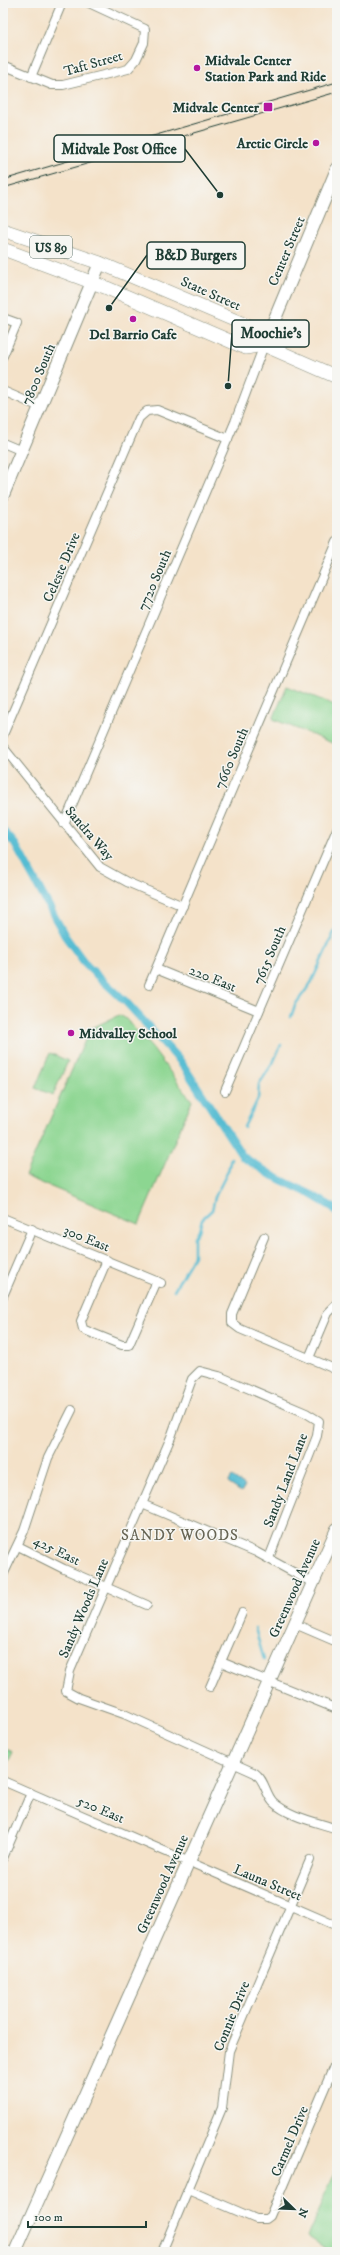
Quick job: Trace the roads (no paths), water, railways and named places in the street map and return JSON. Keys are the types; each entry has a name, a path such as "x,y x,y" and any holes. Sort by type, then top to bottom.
{"main road":[{"name":"State Street","path":"3,230 100,264 253,328 264,345"},
{"path":"3,249 93,283 246,348 264,345 337,377"}],"street":[{"path":"31,77 62,3"},
{"name":"Taft Street","path":"3,65 57,86 128,69 132,65 141,48 145,29 89,3"},
{"name":"Center Street","path":"264,345 337,168"},
{"name":"7800 South","path":"3,495 100,264"},
{"path":"3,318 17,324 3,356"},
{"name":"7720 South","path":"64,824 228,439 264,345"},
{"path":"3,391 40,407"},
{"name":"Celeste Drive","path":"3,735 136,423 147,411 157,410 228,439"},
{"path":"3,442 22,450"},
{"name":"7660 South","path":"150,985 337,542"},
{"name":"Sandra Way","path":"3,747 90,857 111,875 183,906"},
{"name":"7615 South","path":"225,1091 337,829"},
{"name":"220 East","path":"156,969 259,1011"},
{"name":"300 East","path":"3,1218 32,1229 107,1260 159,1282 129,1345 122,1345 83,1329 81,1321 107,1260"},
{"path":"3,1296 32,1229"},
{"path":"264,1237 231,1321 240,1329 337,1370"},
{"path":"309,1358 328,1313 337,1304"},
{"name":"Sandy Woods Lane","path":"200,1371 192,1379 171,1437 70,1671 66,1691 79,1698 124,1714 233,1763"},
{"name":"Sandy Land Lane","path":"200,1371 219,1376 306,1413 319,1421 317,1436 269,1558"},
{"path":"3,1575 18,1546 48,1458 72,1410"},
{"path":"142,1504 269,1558 290,1572 313,1583"},
{"name":"Greenwood Avenue","path":"15,2252 337,1529"},
{"name":"425 East","path":"18,1546 147,1605"},
{"path":"210,1687 242,1613"},
{"path":"294,1624 337,1642"},
{"path":"221,1662 270,1680 337,1709"},
{"path":"233,1763 259,1775 270,1798 279,1806 304,1818 337,1829"},
{"name":"520 East","path":"3,1781 137,1838 188,1863"},
{"path":"3,1858 31,1793"},
{"name":"Connie Drive","path":"162,2252 222,2108 229,2051 310,1860"},
{"name":"Launa Street","path":"188,1863 337,1926"},
{"name":"Carmel Drive","path":"188,2190 256,2219 266,2219 270,2216 337,2059"},
{"path":"3,2249 9,2252"}],"water":[{"path":"232,1477 245,1486 241,1492 228,1483"}],"waterway":[{"path":"3,830 15,844 65,936 87,966 125,1001 181,1062 243,1157 273,1176 310,1194 334,1208 337,1213"},
{"path":"291,1017 295,1005 311,983 337,926"},
{"path":"244,1127 258,1099 259,1084 273,1063 281,1045"},
{"path":"174,1290 194,1256 194,1238 199,1231 202,1219 212,1210 215,1197 228,1171 231,1158"},
{"path":"255,1628 264,1660"}],"tram line":[{"path":"3,180 337,82"},
{"path":"3,188 337,92"}],"place":[{"name":"Midvale Center Station Park and Ride","path":"197,68"},
{"name":"Midvale Center","path":"268,107"},
{"name":"Arctic Circle","path":"316,143"},
{"name":"Midvale Post Office","path":"220,195"},
{"name":"B&D Burgers","path":"109,308"},
{"name":"Del Barrio Cafe","path":"133,319"},
{"name":"Moochie's","path":"228,386"},
{"name":"Midvalley School","path":"71,1033"}],"district":[{"name":"SANDY WOODS","path":"180,1535"}]}
